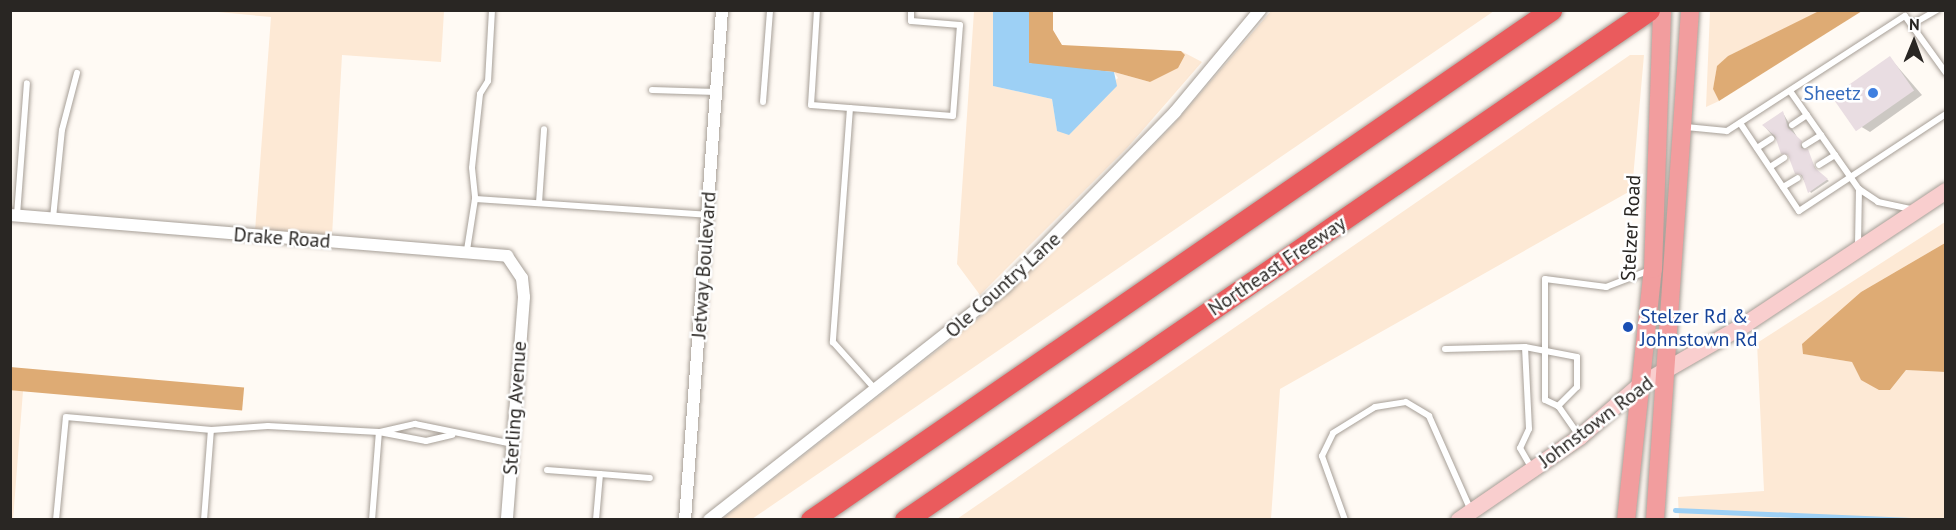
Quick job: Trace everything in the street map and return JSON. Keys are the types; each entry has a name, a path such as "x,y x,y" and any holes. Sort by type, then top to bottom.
{"highway":[{"path":"811,519 1551,10"},
{"name":"Northeast Freeway","path":"905,519 1649,10"}],"main road":[{"name":"Stelzer Road","path":"1626,519 1653,269 1662,10"},
{"path":"1655,519 1669,370 1686,127 1690,10"},
{"name":"Johnstown Road","path":"1465,515 1580,437 1640,385 1669,370 1946,191"}],"street":[{"name":"Jetway Boulevard","path":"685,519 722,10"},
{"name":"Ole Country Lane","path":"709,519 877,392 1005,287 1086,208 1260,10"},
{"name":"Drake Road","path":"14,215 467,250 507,256 522,278 524,297"},
{"name":"Sterling Avenue","path":"507,519 524,297"}],"lane":[{"path":"467,250 475,199 472,168 480,94 488,81 492,10"},
{"path":"763,102 770,10"},
{"path":"817,10 811,105 953,116 960,25 911,21 911,10"},
{"path":"1911,25 1937,10"},
{"path":"1686,127 1727,131 1905,16 1946,74"},
{"path":"53,219 62,130 77,73"},
{"path":"14,215 27,83"},
{"path":"652,90 716,92"},
{"path":"1790,91 1859,189 1887,205 1917,209"},
{"path":"850,108 833,342 877,392"},
{"path":"1740,123 1799,211 1946,114"},
{"path":"1792,125 1807,115"},
{"path":"539,203 544,129"},
{"path":"1805,145 1821,135"},
{"path":"1758,148 1771,139"},
{"path":"1819,165 1835,155"},
{"path":"1770,167 1784,158"},
{"path":"1783,187 1798,178"},
{"path":"1857,249 1862,232 1859,189"},
{"path":"475,199 707,215"},
{"path":"1580,437 1558,406 1545,400 1542,352 1545,279 1606,287 1653,269"},
{"path":"1526,347 1529,429 1520,448 1532,470"},
{"path":"1445,349 1526,347 1542,352 1577,357 1577,387 1558,406"},
{"path":"1345,519 1322,456 1334,432 1375,407 1406,402 1429,416 1465,515"},
{"path":"56,519 66,417 211,430 268,426 379,432 426,441 452,435"},
{"path":"379,432 402,423 429,425 452,435 513,444"},
{"path":"204,519 211,430"},
{"path":"372,519 379,432"},
{"path":"547,470 650,478"},
{"path":"596,519 600,474"}],"shaded area":[{"path":"1029,10 1053,11 1053,30 1062,45 1181,51 1185,55 1178,68 1150,82 1114,72 1039,66 1029,63"},
{"path":"1821,10 1862,11 1719,101 1713,89 1717,66 1728,56"},
{"path":"207,11 444,11 441,62 342,55 332,236 255,231 271,17"},
{"path":"974,11 993,11 993,86 1052,99 1057,131 1118,78 1114,72 1150,82 1185,56 1181,51 1202,62 1128,147 980,295 957,264"},
{"path":"1271,11 1494,11 752,519 721,520 990,309 1173,125"},
{"path":"1710,11 1821,11 1728,56 1717,67 1713,89 1719,101 1706,107"},
{"path":"1630,55 1644,55 1632,190 1280,389 1271,519 957,519"},
{"path":"1945,222 1945,243 1861,292 1804,354 1852,362 1861,380 1890,390 1906,370 1945,372 1945,519 1679,519 1678,497 1764,491 1757,343"},
{"path":"1945,243 1945,372 1906,370 1890,390 1879,390 1861,380 1852,362 1803,354 1802,344 1861,292"},
{"path":"10,367 244,387 242,410 10,390"},
{"path":"10,390 23,391 13,520 10,519"}],"water":[{"path":"993,11 1029,11 1029,63 1114,72 1117,86 1069,135 1057,131 1052,99 993,86"}],"building":[{"name":"Sheetz","path":"1890,56 1914,90 1856,131 1832,97"},
{"name":"Sheetz","path":"1783,111 1788,128 1802,141 1801,148 1808,149 1815,168 1828,179 1808,193 1802,175 1795,174 1788,155 1781,154 1775,136 1762,125"}],"waterway":[{"path":"1675,510 1917,520"}],"place":[{"name":"Sheetz","path":"1873,93"},
{"name":"Stelzer Rd & Johnstown Rd","path":"1628,327"}]}
